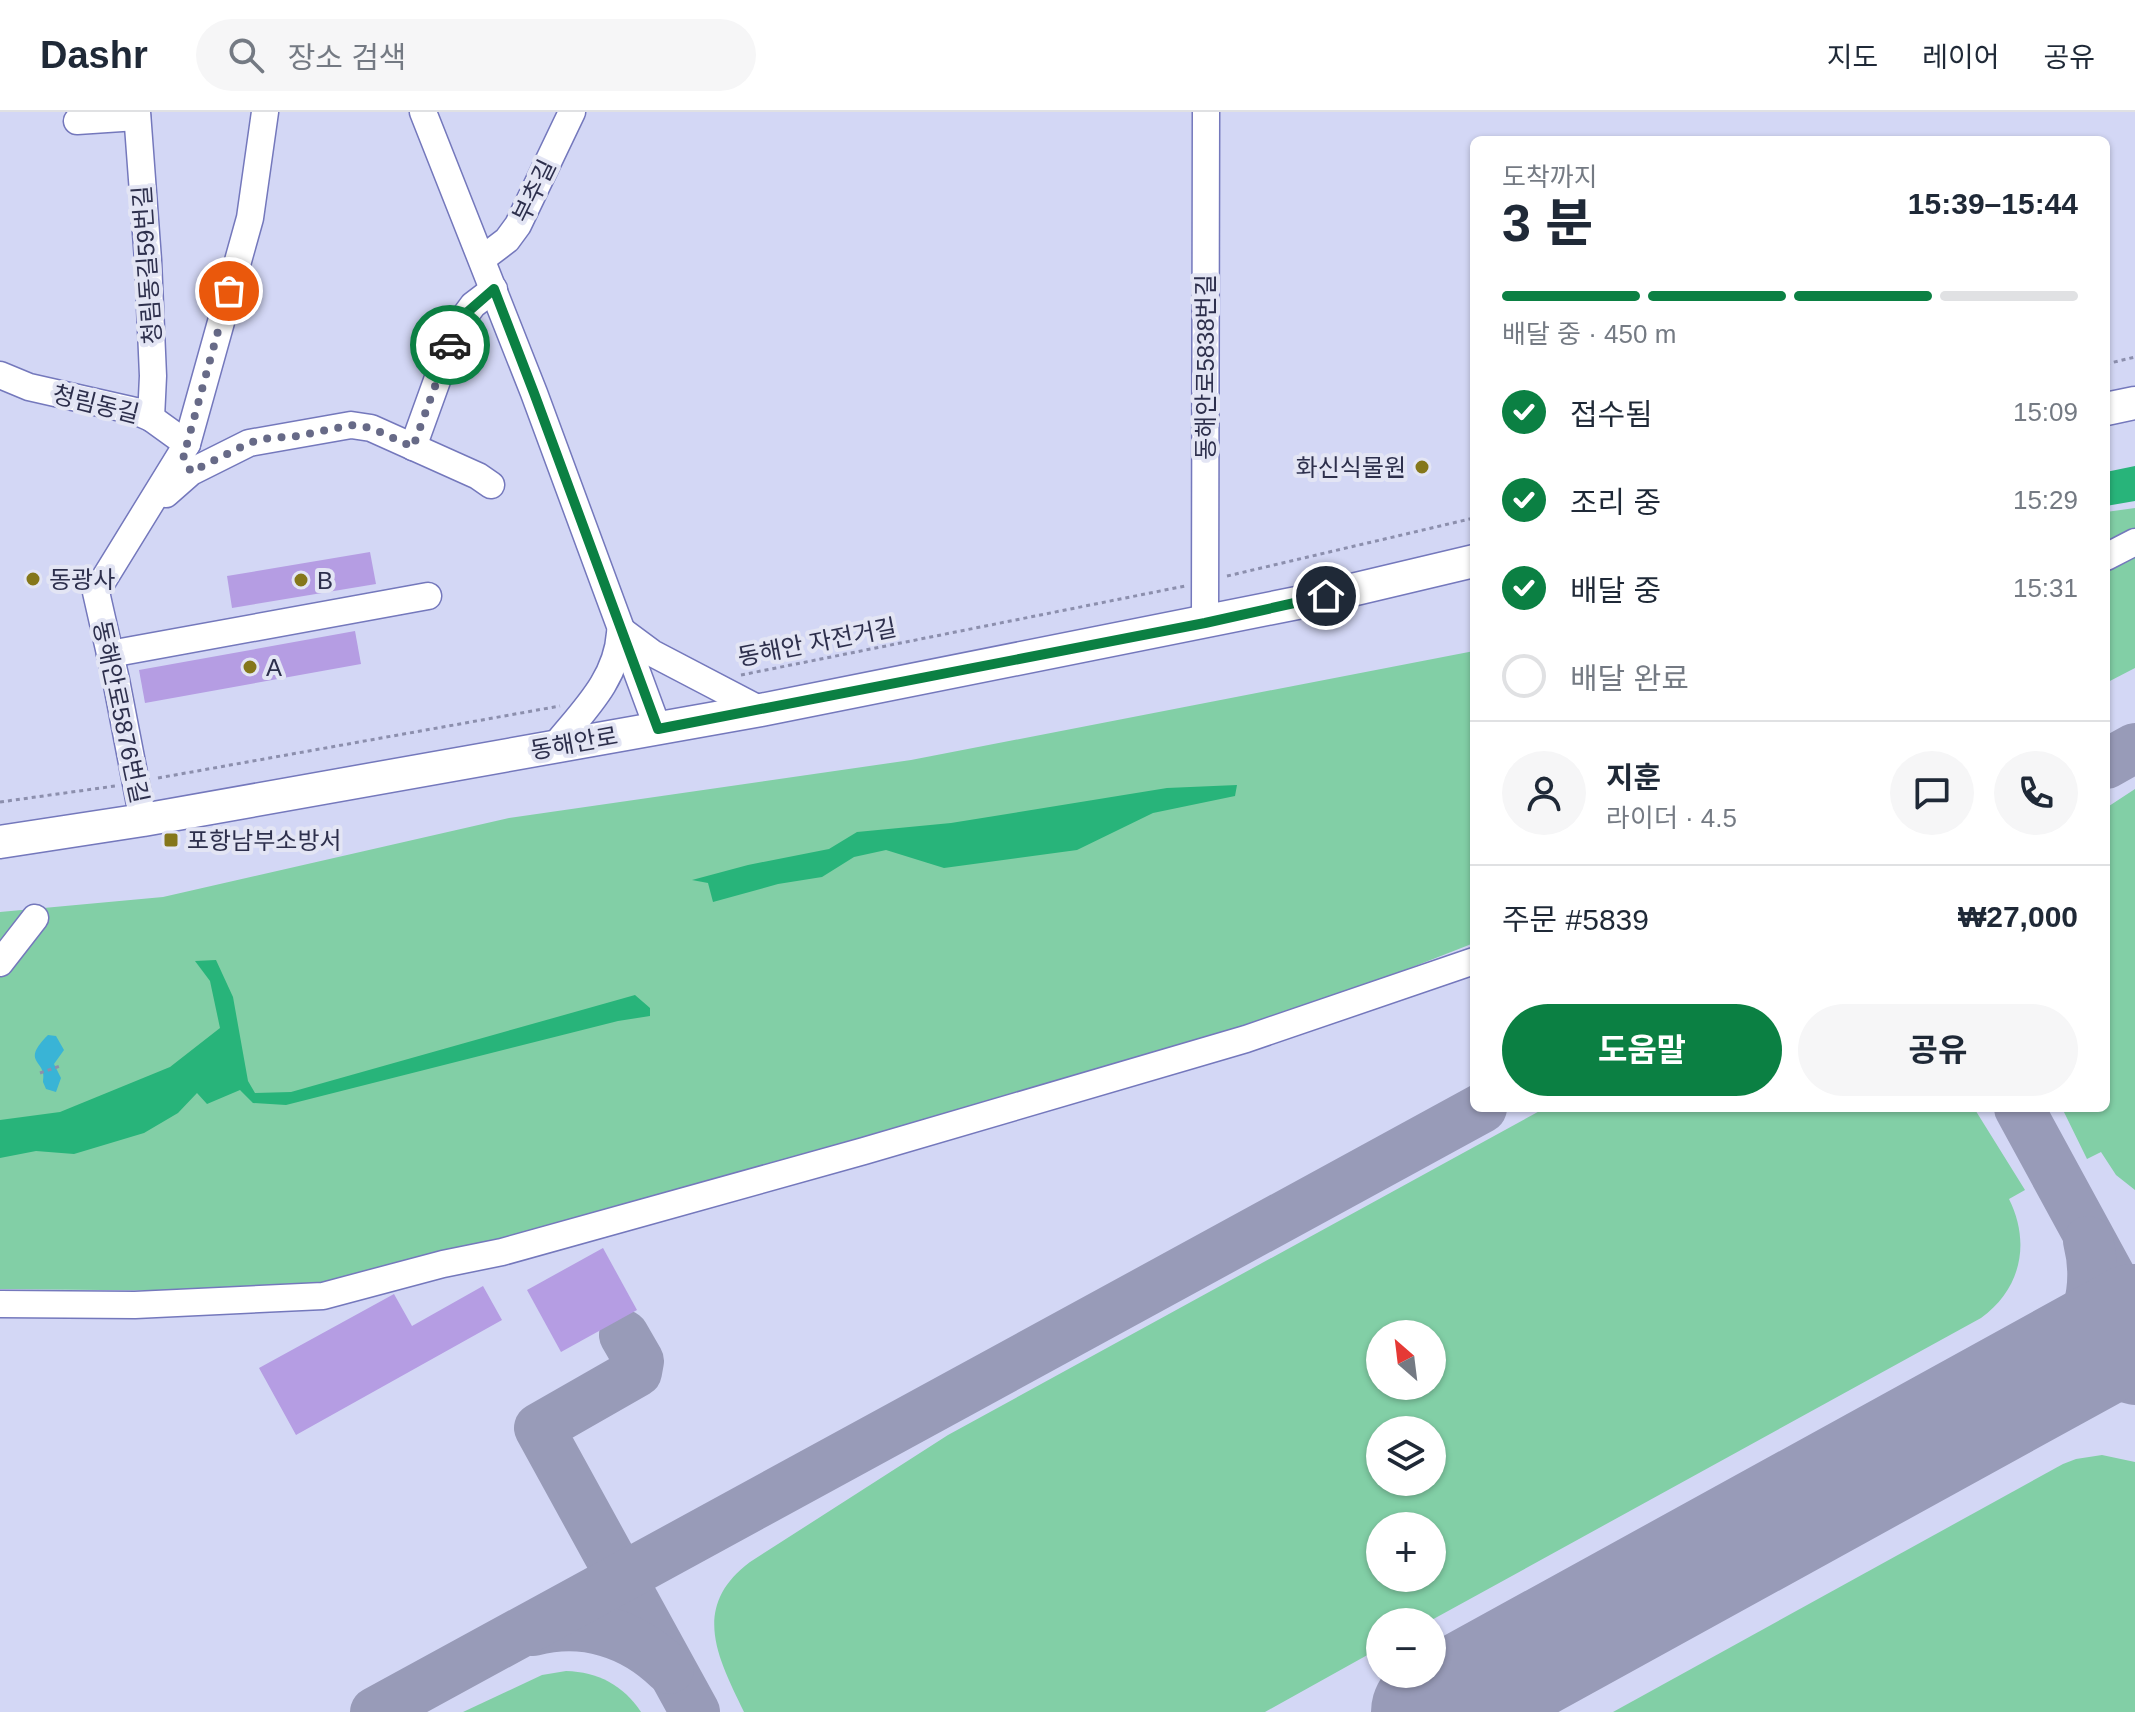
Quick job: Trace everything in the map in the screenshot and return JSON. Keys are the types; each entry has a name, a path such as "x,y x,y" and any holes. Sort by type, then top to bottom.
{"main road":[{"path":"2110,408 2135,403"},
{"name":"동해안로","path":"0,842 143,820 761,710 1205,623 1470,562"}],"street":[{"name":"동해안로5876번길","path":"143,820 96,592 184,451 250,218 265,112"},
{"path":"423,112 534,393 658,729"},
{"name":"부추길","path":"482,259 507,240 518,225 572,112"},
{"name":"동해안로5838번길","path":"1205,623 1206,112"},
{"path":"77,121 137,114"},
{"name":"청림동길59번길","path":"137,114 148,260 153,376 151,418"},
{"path":"413,447 456,328 473,305 494,289"},
{"name":"청림동길","path":"0,375 29,387 121,407 151,418 184,451"},
{"path":"184,451 298,436 351,425 371,428 491,485"},
{"path":"2110,555 2135,542"},
{"path":"110,654 428,596"},
{"path":"621,630 652,653 761,710"},
{"path":"554,747 604,685 616,661 621,630"},
{"path":"0,963 35,918"},
{"path":"0,1304 135,1305 323,1296 443,1264 502,1252 879,1146 1246,1039 1470,962"}],"path":[{"path":"2110,363 2135,357"},
{"name":"동해안 자전거길","path":"730,677 1204,582 1470,519"},
{"path":"0,802 136,782 569,704"},
{"path":"40,1073 60,1066"}],"green space":[{"path":"2135,466 2135,501 2110,505 2110,471"},
{"path":"2135,508 2135,668 2110,681 2110,511"},
{"path":"1470,652 1470,945 1290,1015 693,1194 322,1292 0,1289 0,912 163,897 509,818 911,760"},
{"path":"1237,785 1235,796 1153,813 1077,850 944,868 886,850 854,857 822,877 778,884 713,902 708,883 692,880 829,849 857,832 951,823 1167,788"},
{"path":"2135,789 2135,1190 2116,1175 2101,1152 2087,1159 2064,1112 2110,1112 2110,805"},
{"path":"216,960 233,997 248,1081 255,1093 291,1092 635,995 650,1008 650,1016 618,1021 286,1105 253,1103 240,1090 207,1104 197,1093 178,1113 144,1133 74,1154 36,1151 0,1158 0,1120 60,1112 170,1067 220,1028 210,981 195,961"},
{"path":"1538,1112 1976,1112 2025,1190 2009,1199 2020,1232 2018,1264 2013,1279 1995,1306 1981,1318 1446,1612 1446,1608 1366,1608 1366,1656 1265,1712 744,1712 726,1672 715,1634 715,1615 720,1597 731,1579 750,1562 948,1435"},
{"path":"2102,1455 2135,1462 2135,1712 1613,1712 2063,1464"},
{"path":"566,1671 589,1674 609,1682 626,1694 641,1712 463,1712 542,1675"}],"water":[{"path":"48,1035 56,1036 64,1050 54,1064 61,1078 56,1092 46,1089 42,1069 35,1057"}],"building":[{"name":"B","path":"370,552 376,584 232,608 227,576"},
{"name":"A","path":"355,631 361,664 145,703 139,670"},
{"path":"603,1248 637,1310 561,1352 527,1290"},
{"path":"483,1286 502,1320 296,1435 259,1368 394,1294 412,1326"}],"taxiway":[{"path":"2110,762 2135,748"},
{"path":"375,1712 1475,1112"},
{"path":"2021,1112 2135,1321"},
{"path":"2055,1369 2075,1340 2088,1309 2092,1276 2088,1241"},
{"path":"624,1335 639,1361 637,1372 539,1428 695,1712"},
{"path":"2055,1369 2088,1368 2135,1380"},
{"path":"533,1631 571,1626 606,1632 639,1646 669,1669"}],"runway":[{"path":"1432,1712 2135,1325"}],"way so far":[{"path":"229,291 182,453 191,472 262,439 298,436 351,425 371,428 413,447 450,345"}],"place":[{"name":"화신식물원","path":"1422,467"},
{"name":"동광사","path":"33,579"},
{"name":"B","path":"301,580"},
{"name":"A","path":"250,667"},
{"name":"포항남부소방서","path":"171,840"}],"route":[{"path":"450,345 463,316 494,289 658,729 1205,623 1326,596"}]}
